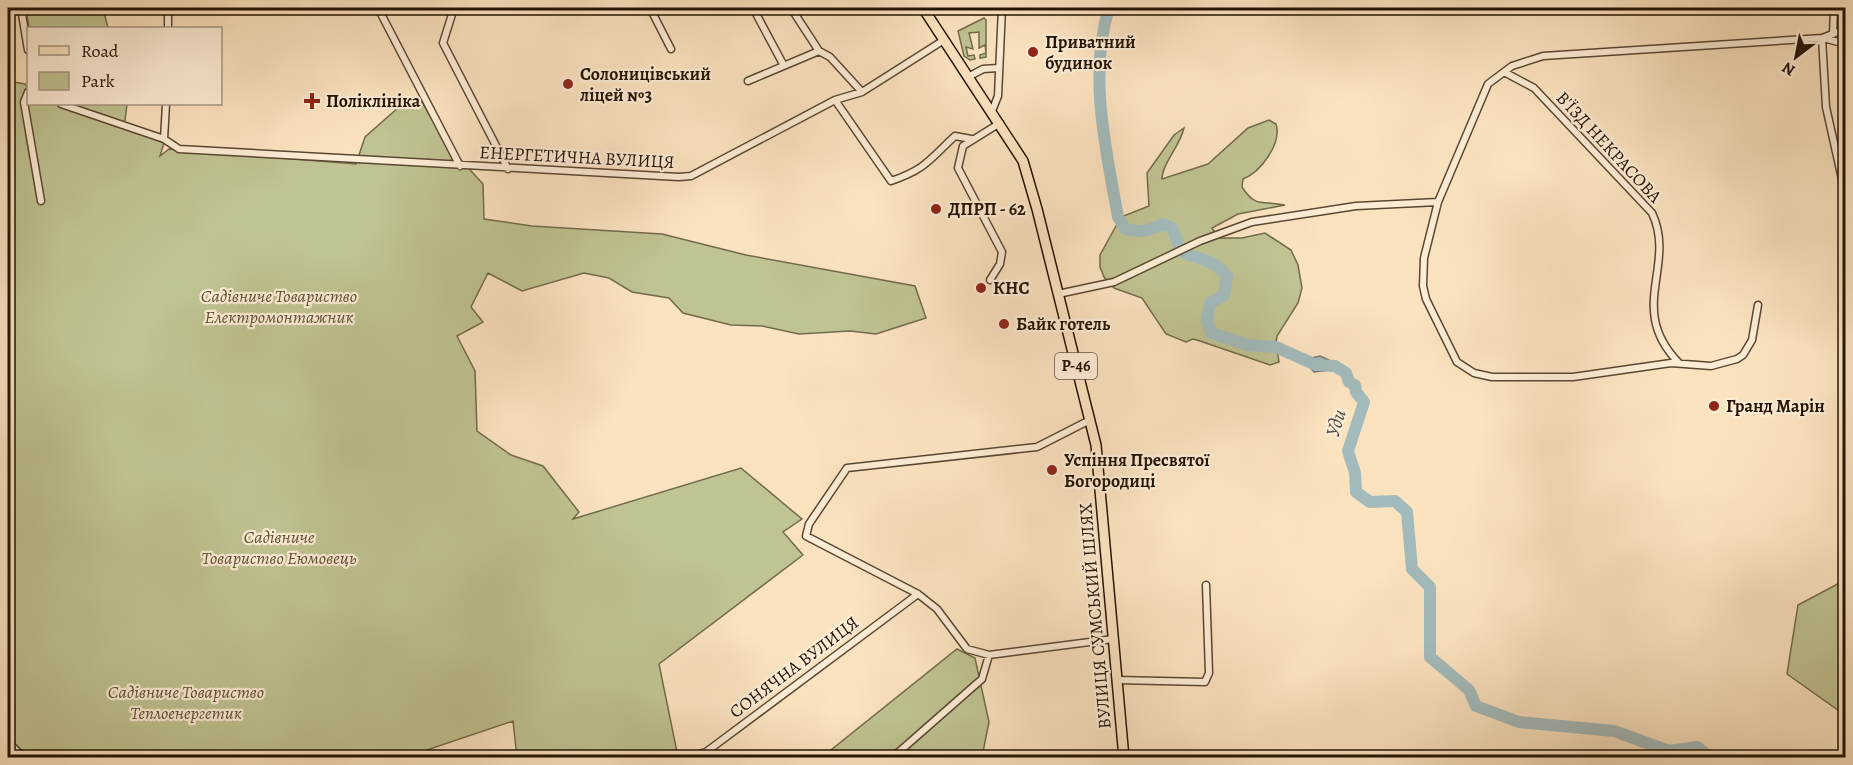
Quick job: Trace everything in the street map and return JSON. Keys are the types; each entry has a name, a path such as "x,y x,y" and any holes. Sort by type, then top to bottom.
{"main road":[{"name":"ВУЛИЦЯ СУМСЬКИЙ ШЛЯХ","path":"927,9 1023,161 1058,294 1096,445 1124,758"}],"street":[{"path":"21,8 27,44"},
{"path":"168,8 168,27"},
{"name":"ЕНЕРГЕТИЧНА ВУЛИЦЯ","path":"378,8 460,166 508,169 691,176 835,100 862,92 945,40"},
{"path":"454,8 443,43 508,169"},
{"path":"650,8 671,49"},
{"path":"753,8 783,64"},
{"path":"791,8 819,51 830,57 862,92"},
{"path":"992,111 998,96 1002,8"},
{"path":"1833,34 1834,8"},
{"path":"1758,304 1752,340 1737,359 1711,366 1679,363 1573,377 1492,377 1462,367 1450,351 1426,299 1423,286 1424,258 1438,202 1488,84 1524,60 1543,56 1822,38 1845,29"},
{"path":"1822,38 1845,44"},
{"path":"1822,38 1826,107 1845,197"},
{"path":"748,81 783,64 819,51"},
{"path":"968,77 982,69 998,68"},
{"name":"В'ЇЗД НЕКРАСОВА","path":"1504,72 1516,76 1534,88 1652,213 1658,237 1653,317 1662,342 1679,363"},
{"path":"27,94 24,102 41,201"},
{"path":"835,100 891,181 914,173 931,162 934,156 955,136 971,139"},
{"path":"64,105 164,139 179,149 460,166"},
{"path":"164,139 166,105"},
{"path":"990,280 1000,264 1002,252 958,168 963,146 1000,123"},
{"path":"1058,294 1107,285 1200,241 1252,222 1356,206 1438,202"},
{"path":"1090,420 1037,447 847,468 809,524 806,536 918,594 937,609 967,649 989,655 1113,639"},
{"path":"1116,680 1205,682 1209,674 1206,585"},
{"name":"СОНЯЧНА ВУЛИЦЯ","path":"685,758 706,752 918,594"},
{"path":"892,758 982,679 989,655"},
{"path":"8,742 24,758"}],"green space":[{"path":"26,8 103,8 108,27 29,27"},
{"path":"984,18 986,20 986,53 985,45 979,48 979,32 969,33 973,49 966,47 968,56 974,55 975,59 970,60 964,56 958,31"},
{"path":"8,81 25,84 27,105 127,105 124,129 128,126 164,143 160,156 169,149 356,164 365,137 407,100 422,102 450,148 483,184 484,219 532,226 662,234 746,255 915,286 926,318 876,334 850,331 799,334 762,326 731,325 683,313 669,298 632,292 609,278 584,273 522,291 488,273 471,307 483,322 457,336 475,371 477,431 511,455 543,466 579,512 573,519 741,468 802,519 783,532 803,555 659,664 678,757 517,757 513,721 406,757 8,757"},
{"path":"1269,120 1276,124 1276,140 1273,148 1263,164 1243,179 1242,187 1256,201 1285,205 1238,214 1212,228 1219,238 1242,238 1265,233 1291,250 1298,265 1302,288 1298,303 1277,336 1279,362 1270,365 1200,341 1193,339 1186,342 1166,334 1142,298 1114,288 1104,277 1100,267 1100,255 1121,217 1149,206 1147,173 1174,135 1184,128 1165,167 1162,179 1208,164 1248,128"},
{"path":"1845,580 1845,715 1787,674 1798,605"},
{"path":"957,649 975,658 989,722 982,757 821,758"}],"water":[{"path":"1320,356 1329,360 1329,370 1314,372 1305,362 1307,359"}],"waterway":[{"name":"Уди","path":"1109,8 1103,33 1099,85 1104,139 1118,217 1125,229 1144,231 1163,224 1172,228 1181,251 1211,263 1227,276 1224,295 1210,303 1207,320 1211,333 1248,345 1276,347 1316,365 1335,366 1346,373 1349,382 1355,385 1356,392 1364,402 1348,451 1355,473 1356,492 1370,502 1395,501 1407,512 1412,569 1430,587 1430,657 1469,690 1476,706 1519,722 1614,731 1669,751 1697,747 1711,758"}],"place":[{"name":"Приватний будинок","path":"1033,52"},
{"name":"Солоницівський ліцей №3","path":"568,84"},
{"name":"Поліклініка","path":"312,101"},
{"name":"ДПРП - 62","path":"936,209"},
{"name":"КНС","path":"981,288"},
{"name":"Байк готель","path":"1004,324"},
{"name":"Гранд Марін","path":"1714,406"},
{"name":"Успіння Пресвятої Богородиці","path":"1052,470"}],"park label":[{"name":"Садівниче Товариство Електромонтажник","path":"279,306"},
{"name":"Садівниче Товариство Еюмовець","path":"279,547"},
{"name":"Садівниче Товариство Теплоенергетик","path":"186,702"}]}
